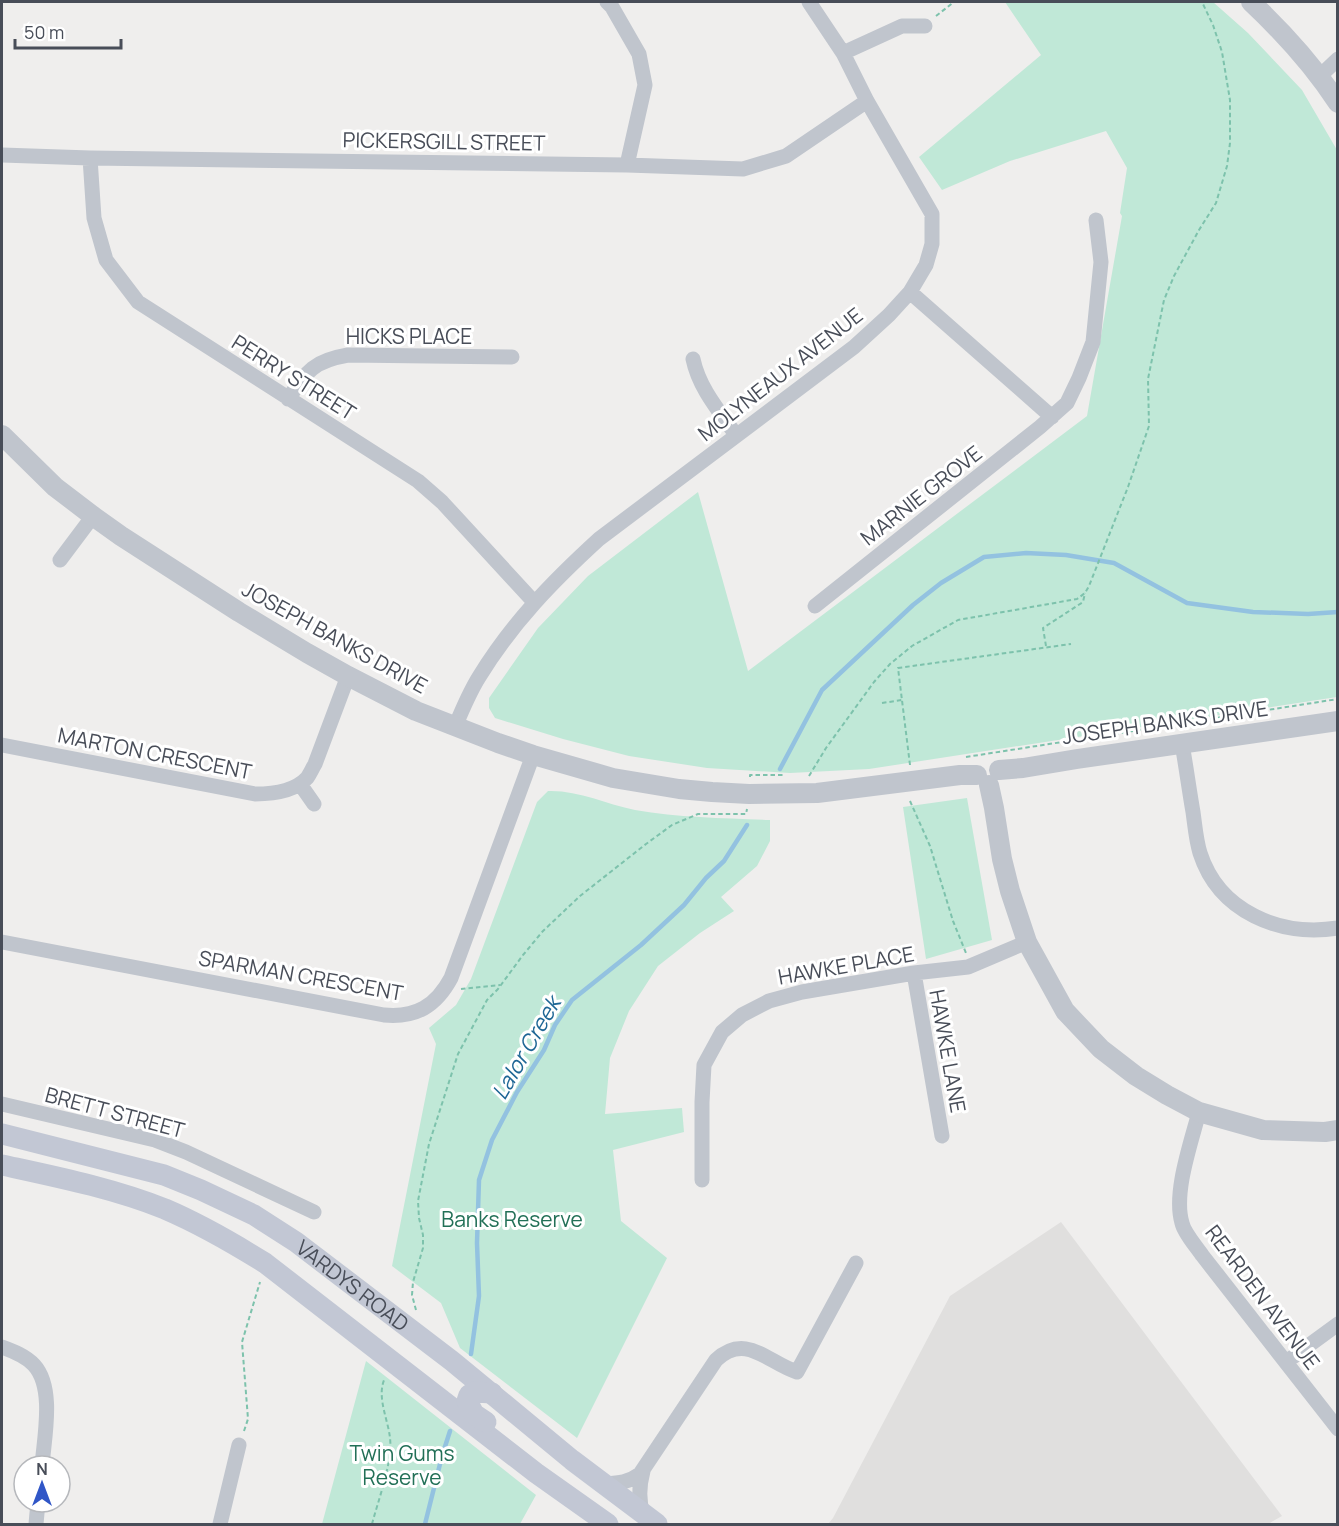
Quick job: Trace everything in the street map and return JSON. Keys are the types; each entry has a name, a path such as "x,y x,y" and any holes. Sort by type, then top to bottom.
{"main road":[{"name":"VARDYS ROAD","path":"2,1134 164,1175 254,1215 296,1242 452,1361 602,1484 650,1519"},
{"name":"VARDYS ROAD","path":"2,1164 81,1182 137,1199 188,1219 228,1241 265,1263 536,1473 608,1524"},
{"path":"492,1393 474,1392 469,1395 467,1401 469,1406 474,1413 527,1454 536,1473"}],"street":[{"path":"607,2 639,54 645,85 627,165"},
{"name":"MOLYNEAUX AVENUE","path":"455,727 478,679 507,636 534,602 568,568 599,539 854,347 910,292 926,265 933,244 932,214 867,101 843,54 809,2"},
{"path":"1251,2 1292,43 1320,76 1338,103"},
{"path":"843,54 902,26 925,26"},
{"path":"1320,76 1338,59"},
{"name":"PICKERSGILL STREET","path":"2,155 627,165 743,169 786,156 867,101"},
{"name":"PERRY STREET","path":"90,158 94,218 106,260 138,302 418,481 442,502 534,602"},
{"name":"MARNIE GROVE","path":"815,606 1067,403 1093,342 1101,262 1096,220"},
{"path":"910,292 1052,417"},
{"name":"HICKS PLACE","path":"288,399 306,372 331,357 348,355 512,357"},
{"path":"693,358 706,394 736,435"},
{"name":"JOSEPH BANKS DRIVE","path":"2,435 55,487 93,516 220,600 307,653 416,711 455,727 533,755 613,778 679,789 749,794 817,793 960,775 988,776 1077,759 1338,721"},
{"path":"60,560 93,516"},
{"path":"314,804 300,784 308,777 315,765 348,676"},
{"path":"1182,744 1196,836 1200,853 1212,880 1242,909 1263,921 1280,927 1302,930 1338,928"},
{"name":"MARTON CRESCENT","path":"2,745 255,794 271,794 300,784"},
{"name":"SPARMAN CRESCENT","path":"2,942 397,1017 410,1015 432,1002 444,991 451,978 533,755"},
{"path":"988,776 1002,859 1027,942 1065,1011 1101,1049 1136,1076 1199,1112 1263,1130 1297,1132 1338,1130"},
{"name":"HAWKE PLACE","path":"702,1180 704,1065 722,1032 742,1015 769,1001 802,992 914,973 968,967 1027,942"},
{"name":"HAWKE LANE","path":"914,973 942,1136"},
{"name":"BRETT STREET","path":"2,1104 155,1140 186,1152 314,1212"},
{"name":"REARDEN AVENUE","path":"1199,1112 1179,1201 1182,1225 1202,1255 1338,1429"},
{"path":"602,1484 624,1482 643,1471 716,1360 725,1352 739,1348 751,1349 797,1372 856,1263"},
{"path":"1286,1362 1338,1324"},
{"path":"2,1347 18,1353 35,1366 46,1389 47,1410 43,1454"},
{"path":"220,1524 239,1445"},
{"path":"643,1471 639,1486 639,1502 650,1519"}],"path":[{"path":"925,26 954,2"},
{"path":"1046,647 1043,628 1083,602 1128,487 1149,426 1148,379 1164,300 1184,258 1216,203 1227,166 1230,143 1230,100 1222,52 1202,2"},
{"path":"820,775 809,776 826,748 874,682 890,664 912,646 958,620 1077,599 1085,593"},
{"path":"910,765 898,668 1071,644"},
{"path":"957,758 1338,699"},
{"path":"882,703 902,700"},
{"path":"750,775 785,775"},
{"path":"910,801 930,846 953,921 966,954 968,967"},
{"path":"416,1311 412,1295 413,1282 423,1248 418,1201 429,1144 458,1054 488,1000 543,931 580,896 672,825 698,814 746,814"},
{"path":"444,991 500,985"},
{"path":"239,1445 248,1419 242,1342 260,1282"},
{"path":"372,1524 391,1455 382,1391 383,1381 388,1374"}],"shaded area":[{"path":"1061,1222 1282,1516 1268,1524 828,1524 950,1296"}],"green space":[{"path":"1005,2 1213,2 1248,33 1302,90 1337,150 1337,697 869,769 790,773 707,768 629,756 495,718 489,708 489,698 538,628 588,576 698,492 748,671 1087,416 1122,216 1120,213 1127,168 1106,131 1010,161 942,190 919,157 1041,55"},
{"name":"Banks Reserve","path":"548,791 570,793 652,813 770,820 770,841 757,866 721,897 734,911 700,933 658,966 629,1011 610,1058 605,1114 682,1108 684,1132 613,1150 621,1221 667,1258 577,1438 460,1348 441,1303 392,1266 436,1044 429,1028 456,1005 471,979 537,802"},
{"path":"967,798 992,940 926,959 903,807"},
{"name":"Twin Gums Reserve","path":"366,1361 536,1495 520,1524 322,1524"}],"waterway":[{"path":"780,769 822,690 913,605 941,583 984,557 1026,553 1066,555 1114,563 1187,603 1253,612 1308,614 1338,612"},
{"name":"Lalor Creek","path":"471,1354 479,1296 477,1243 479,1180 492,1140 517,1092 572,1000 641,945 684,905 706,878 724,861 747,825"},
{"name":"Lalor Creek","path":"425,1524 450,1431"}]}
